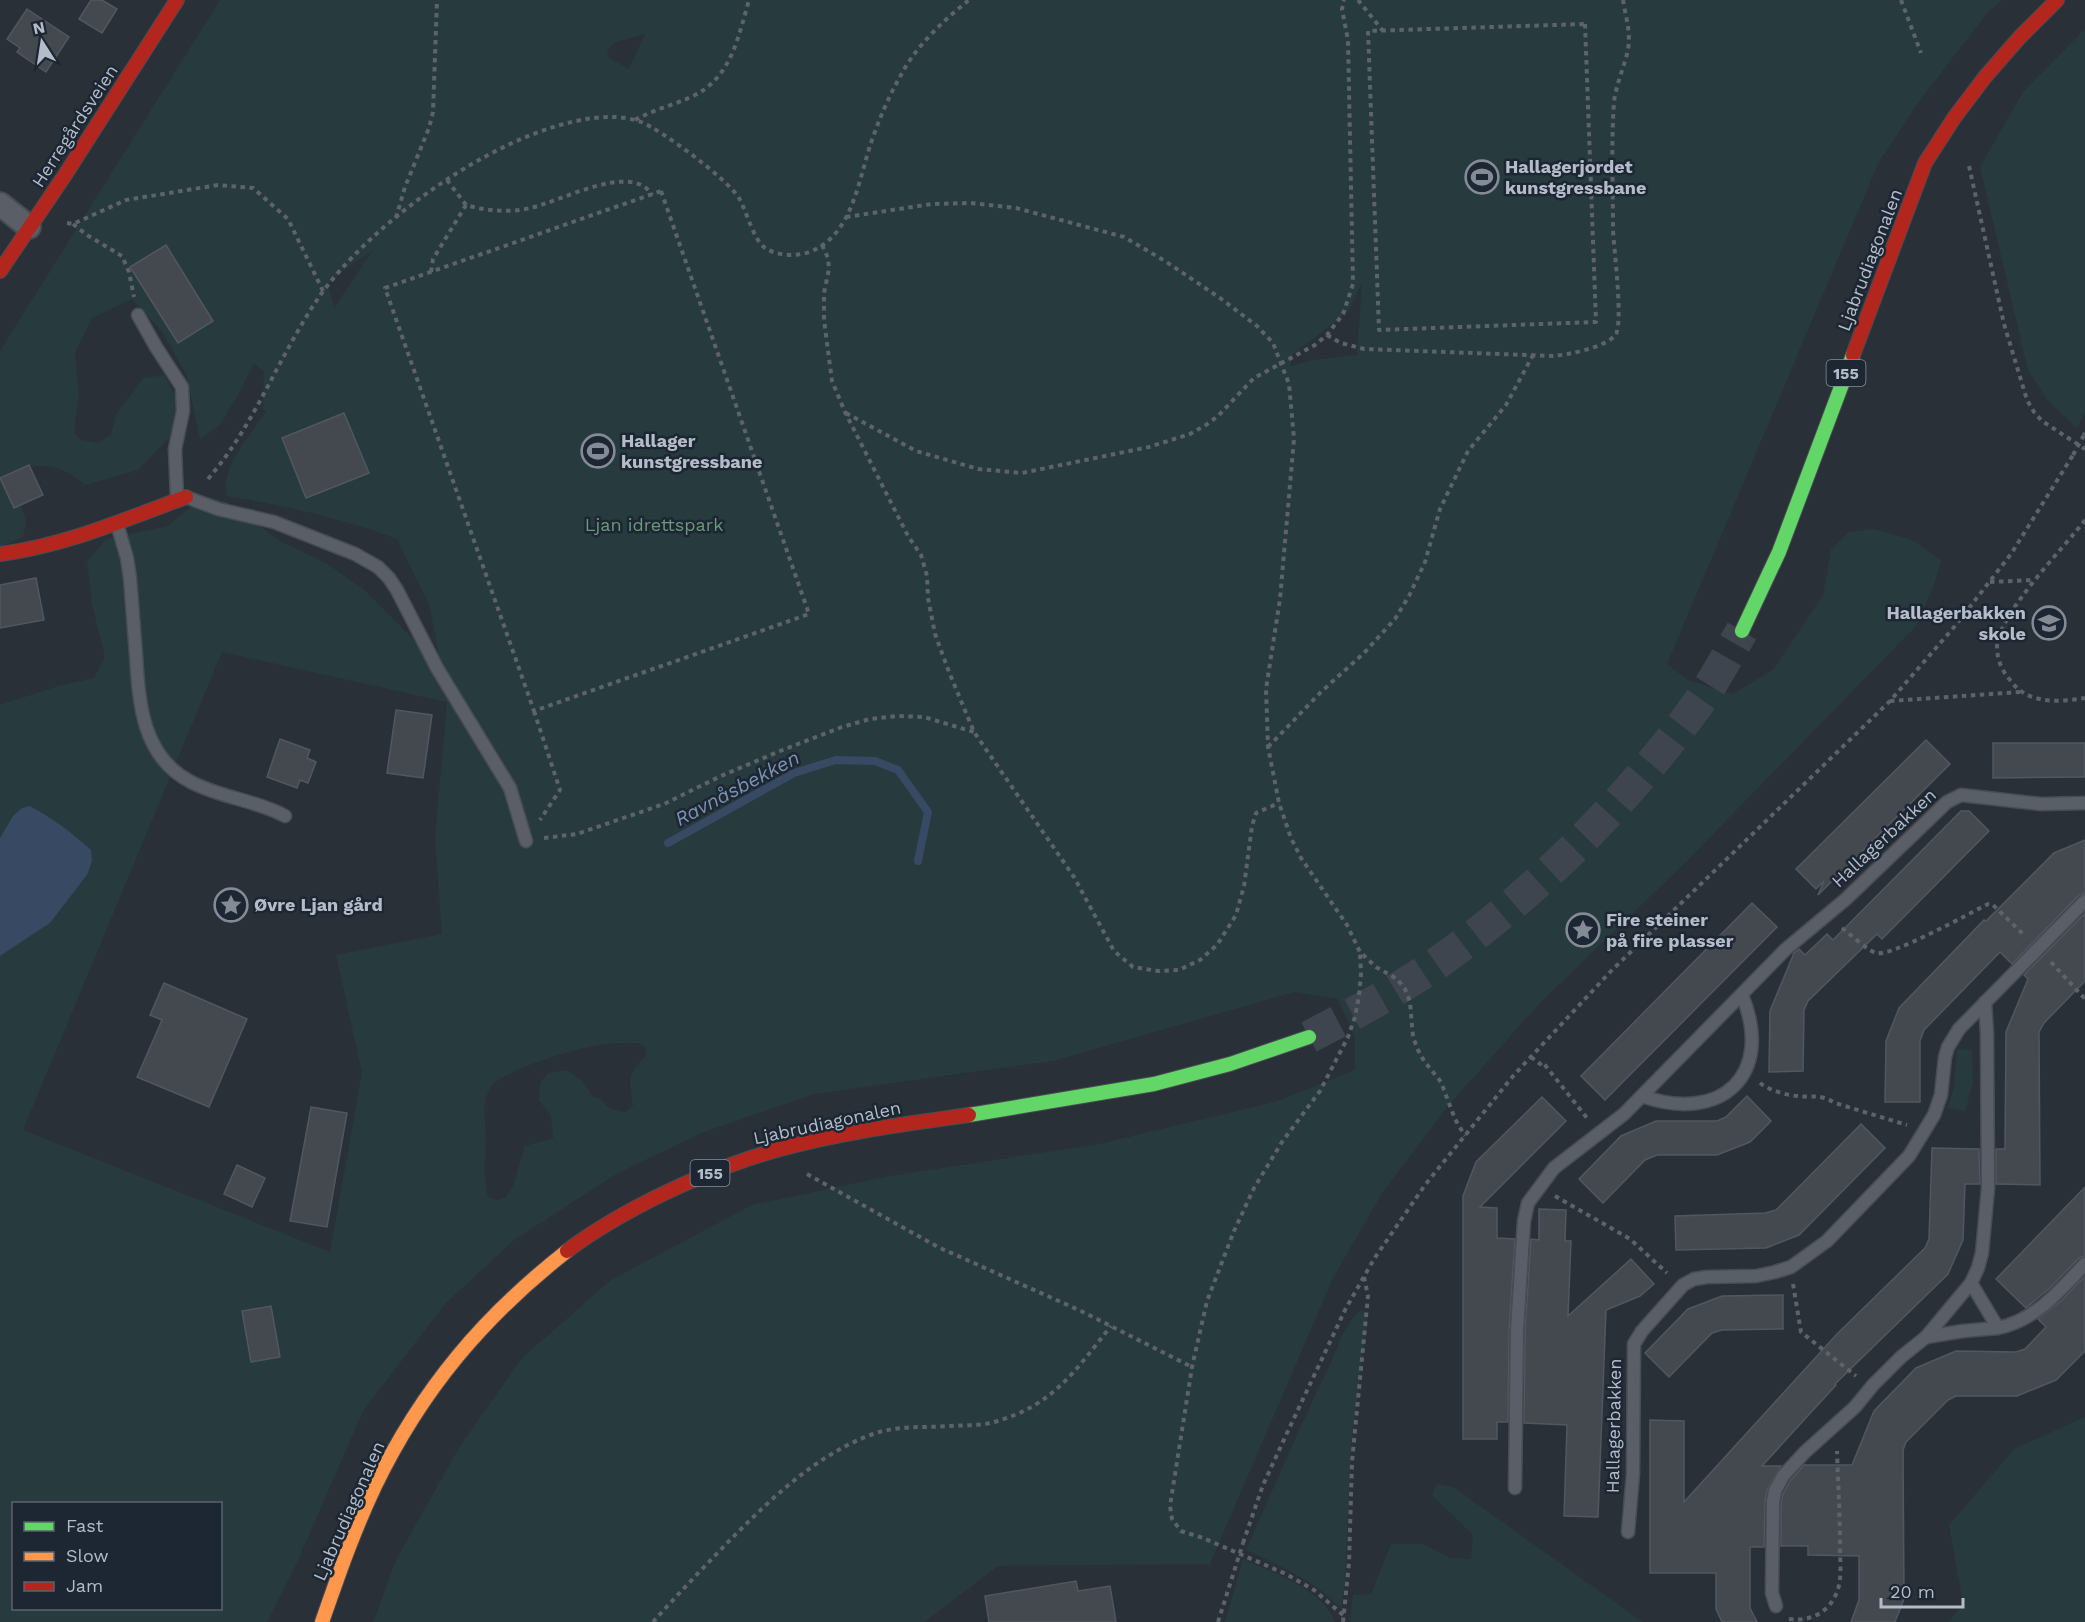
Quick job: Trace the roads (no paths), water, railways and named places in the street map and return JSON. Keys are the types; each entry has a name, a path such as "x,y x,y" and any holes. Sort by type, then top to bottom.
{"main road":[{"name":"Herregårdsveien","path":"0,271 95,129 177,0"},
{"name":"Ljabrudiagonalen","path":"1742,631 1779,552 1925,163 1953,117 1988,71 2026,28 2057,0"},
{"path":"0,554 17,552 117,523 182,499"},
{"name":"Ljabrudiagonalen","path":"322,1622 376,1484 430,1389 462,1347 497,1309 535,1274 574,1243 623,1213 692,1180 738,1162 798,1145 921,1122 1060,1101 1205,1072 1309,1037"}],"street":[{"path":"0,204 32,223"}],"lane":[{"path":"138,315 182,387 183,411 175,449 182,499 274,522 355,554 378,567 397,590 437,668 510,788 526,841"},
{"path":"117,523 130,578 143,719 154,748 171,768 193,783 285,816"},
{"name":"Hallagerbakken","path":"1515,1488 1517,1331 1524,1221 1528,1203 1554,1168 1624,1114 1673,1062 1743,996 1786,949 1855,891 1947,802 1961,795 2042,804 2085,803"},
{"name":"Hallagerbakken","path":"1628,1532 1633,1474 1634,1344 1642,1331 1683,1285 1694,1279 1756,1276 1775,1272 1791,1267 1827,1241 1909,1156 1934,1115 1941,1095 1945,1057 1959,1029 2085,901"},
{"path":"1642,1096 1661,1103 1700,1104 1716,1100 1730,1090 1744,1073 1753,1050 1750,1014 1743,996"},
{"path":"1776,1606 1772,1593 1775,1491 1783,1476 1804,1452 1855,1407 1880,1378 1926,1337 1971,1283 1982,1253 1988,1188 1985,1002"},
{"path":"1926,1337 1998,1328 2023,1321 2041,1308 2085,1264"},
{"path":"1971,1283 1998,1328"}],"water":[{"path":"30,806 62,826 91,850 92,861 87,875 50,923 0,956 0,838 13,816 22,808"}],"waterway":[{"name":"Ravnåsbekken","path":"668,843 794,773 836,760 875,761 898,770 928,812 918,861"}],"tunnel":[{"path":"1309,1037 1378,1000 1427,970 1478,932 1547,874 1642,775 1703,696 1742,631"}],"place":[{"name":"Hallagerjordet kunstgressbane","path":"1482,177"},
{"name":"Hallager kunstgressbane","path":"598,451"},
{"name":"Hallagerbakken skole","path":"2049,623"},
{"name":"Øvre Ljan gård","path":"231,905"},
{"name":"Fire steiner på fire plasser","path":"1583,930"}],"park label":[{"name":"Ljan idrettspark","path":"654,525"}]}
